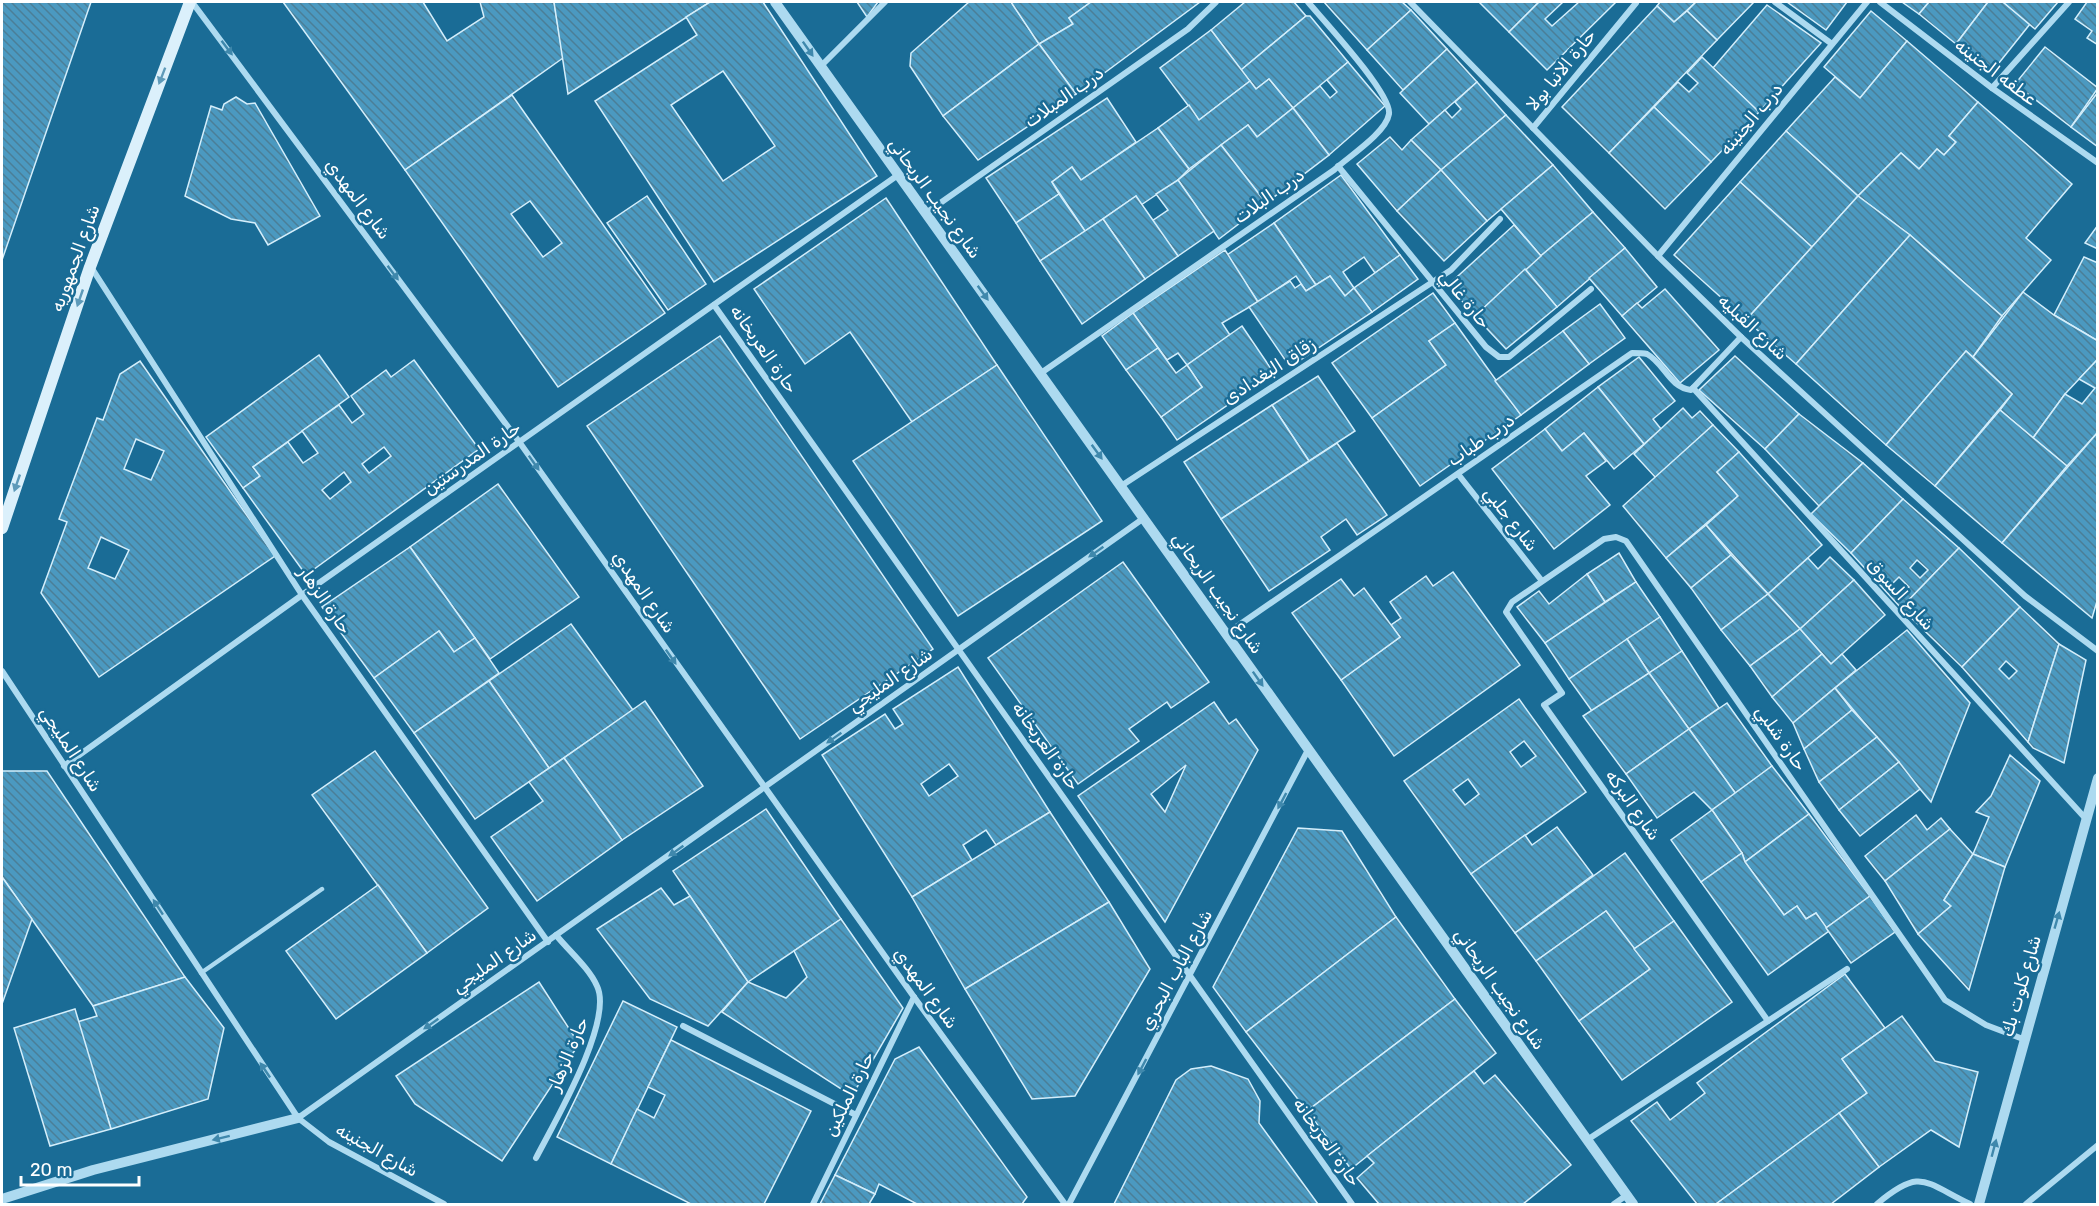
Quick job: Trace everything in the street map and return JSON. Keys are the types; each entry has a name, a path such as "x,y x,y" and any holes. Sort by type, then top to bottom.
{"main road":[{"name":"شارع الجمهوريه","path":"2,528 90,267 191,2"}],"street":[{"name":"شارع المهدي","path":"191,2 520,443 914,998 1067,1204"},
{"name":"شارع نجيب الريحاني","path":"775,2 1630,1200"},
{"path":"820,67 885,2"},
{"name":"درب المبلات","path":"926,213 1188,28 1216,2"},
{"name":"درب البلات","path":"1041,373 1338,166 1379,132 1389,114 1388,104 1377,85 1308,2"},
{"name":"شارع القبليه","path":"1410,2 1658,256 1741,337 2025,596 2097,651"},
{"path":"1775,2 1832,44"},
{"name":"درب الجنينه","path":"1658,256 1867,2"},
{"name":"عطفه الجنينه","path":"1880,2 1992,88 2097,163"},
{"path":"1992,88 2069,2"},
{"name":"حارة الانبا بولا","path":"1533,128 1636,3"},
{"name":"حارة غالي","path":"1338,166 1486,347 1499,357 1509,357 1591,290"},
{"name":"حارة المدرستين","path":"64,766 302,595 898,175"},
{"name":"زقاق البغدادى","path":"1121,486 1450,270 1500,219"},
{"name":"حارة الزهار","path":"90,267 302,595 548,942"},
{"name":"حارة العربخانه","path":"714,305 1352,1204"},
{"path":"1693,388 1741,337"},
{"name":"درب طباب","path":"1226,634 1632,353 1646,354 1682,389 1693,388"},
{"name":"شارع السوق","path":"1693,388 2086,819"},
{"name":"شارع جلبي","path":"1458,474 1542,581"},
{"name":"شارع المليجي","path":"2,671 298,1118 1144,518"},
{"name":"حارة شلبي","path":"1506,612 1512,602 1604,539 1616,537 1626,541 1945,1000 1986,1025 2023,1039"},
{"name":"شارع البركه","path":"1506,612 1562,693 1544,705 1768,1021"},
{"name":"شارع الباب البحري","path":"1067,1204 1309,749"},
{"name":"شارع كلوت بك","path":"1979,1204 2097,778"},
{"name":"حارة الزهار","path":"536,1158 582,1065 600,1022 602,1001 597,986 556,935"},
{"path":"1587,1140 1847,969"},
{"name":"حارة الملكين","path":"813,1204 914,998"},
{"path":"683,1026 856,1115"},
{"path":"2,1198 93,1170 298,1118"},
{"name":"شارع الجنينه","path":"298,1118 329,1142 444,1204"},
{"path":"2026,1204 2097,1145"},
{"path":"1877,1204 1901,1185 1920,1180 1970,1204"},
{"path":"1614,1204 1630,1200"}],"lane":[{"path":"201,973 322,889"}],"building":[{"path":"2,2 91,2 2,260"},
{"path":"283,2 423,2 447,41 484,17 480,2 554,2 563,58 405,170"},
{"path":"554,2 710,2 568,94"},
{"path":"710,2 763,2 877,176 714,282 595,101 697,35 686,17","holes":["723,71 775,146 723,181 671,105"]},
{"path":"857,2 878,2 867,17"},
{"path":"969,2 1011,2 1039,44 943,116 910,66 911,53"},
{"path":"1011,2 1091,2 1069,18 1073,24 1039,44"},
{"path":"1091,2 1200,2 1076,94 1039,44 1073,24 1069,18"},
{"path":"1245,2 1294,2 1306,16 1241,70 1211,30"},
{"path":"1324,2 1402,2 1411,10 1367,50"},
{"path":"1479,2 1539,2 1509,32"},
{"path":"1539,2 1563,2 1545,19 1552,26 1579,2 1616,2 1547,70 1509,32"},
{"path":"1660,2 1696,2 1674,22 1657,6"},
{"path":"1696,2 1754,2 1717,40 1687,11"},
{"path":"1787,2 1847,2 1826,30"},
{"path":"1902,2 1929,2 1919,14"},
{"path":"1929,2 1988,2 1956,44 1919,14"},
{"path":"1988,2 2003,2 2030,24 1991,73 1956,44"},
{"path":"2003,2 2058,2 2035,29"},
{"path":"2087,2 2098,2 2098,45 2087,38 2092,31 2075,19"},
{"path":"1767,5 1821,43 1759,112 1713,68"},
{"path":"1657,6 1674,22 1687,11 1717,40 1609,153 1562,107"},
{"path":"1411,10 1447,49 1403,90 1367,50"},
{"path":"1871,11 1907,41 1860,98 1824,67"},
{"path":"1306,16 1310,16 1348,62 1293,108 1269,79 1256,89 1241,70"},
{"path":"1211,30 1250,81 1199,120 1160,68"},
{"path":"1907,41 1978,102 1949,136 1956,142 1944,155 1937,149 1919,169 1901,153 1858,196 1786,131 1835,77 1860,98"},
{"path":"1039,44 1076,94 978,160 943,116"},
{"path":"2045,47 2098,88 2071,127 2015,84"},
{"path":"1447,49 1477,82 1429,124 1400,93"},
{"path":"1702,57 1759,112 1711,162 1654,107 1678,82 1689,92 1698,83 1687,73"},
{"path":"1348,62 1385,106 1329,155 1293,108 1320,86 1330,98 1337,92 1327,80"},
{"path":"1269,79 1293,108 1257,137 1248,125 1189,169 1158,128 1189,105 1199,120 1250,81 1256,89"},
{"path":"1477,82 1506,115 1441,170 1411,140 1445,110 1452,118 1461,109 1455,102"},
{"path":"2098,92 2098,147 2071,127"},
{"path":"512,95 665,313 558,387 405,170","holes":["530,201 562,243 543,257 511,214"]},
{"path":"236,97 247,104 255,103 320,216 268,245 255,223 231,219 185,196 211,106 222,110 224,104"},
{"path":"1107,98 1136,142 1081,180 1072,167 1052,182 1059,194 1016,223 986,178"},
{"path":"1978,102 2072,184 2026,238 2051,260 2002,316 1910,235 1858,196 1901,153 1919,169 1937,149 1944,155 1956,142 1949,136"},
{"path":"1654,107 1711,162 1665,209 1609,153"},
{"path":"1293,108 1329,155 1266,203 1221,145 1248,125 1257,137"},
{"path":"1506,115 1553,165 1487,221 1441,170"},
{"path":"1158,128 1189,169 1178,180 1141,205 1136,196 1085,231 1052,182 1072,167 1081,180"},
{"path":"1786,131 1858,196 1812,247 1740,182"},
{"path":"1390,137 1402,150 1411,140 1441,170 1397,211 1357,164"},
{"path":"1221,145 1266,203 1219,239 1178,180"},
{"path":"1553,165 1593,212 1541,256 1501,209"},
{"path":"1441,170 1487,221 1444,261 1397,211"},
{"path":"1341,175 1400,255 1375,273 1364,257 1343,272 1354,288 1345,296 1330,276 1316,285 1274,223"},
{"path":"1178,180 1214,231 1178,256 1152,221 1168,210 1156,194"},
{"path":"1740,182 1812,247 1746,320 1674,255"},
{"path":"1059,194 1085,231 1040,261 1016,223"},
{"path":"647,196 706,284 668,310 607,223"},
{"path":"1136,196 1178,256 1145,279 1103,219"},
{"path":"1858,196 1910,235 1796,364 1746,320"},
{"path":"886,198 997,365 912,422 850,332 805,364 754,289"},
{"path":"1593,212 1625,248 1557,307 1525,269"},
{"path":"1103,219 1145,279 1082,324 1040,261"},
{"path":"1274,223 1316,285 1306,291 1296,276 1258,302 1227,255"},
{"path":"1514,225 1541,256 1475,316 1448,285"},
{"path":"2098,225 2098,249 2085,243"},
{"path":"1910,235 2002,316 1973,357 1966,351 1886,445 1796,364"},
{"path":"1625,248 1657,287 1622,316 1589,278"},
{"path":"1225,250 1258,302 1222,323 1230,335 1187,365 1178,353 1167,360 1133,313"},
{"path":"1400,255 1418,279 1372,312 1354,288"},
{"path":"2084,257 2098,263 2098,341 2054,315"},
{"path":"1525,269 1557,307 1506,349 1475,316"},
{"path":"1330,276 1345,296 1354,288 1372,312 1290,367 1249,307 1290,281 1295,288 1301,284 1306,291"},
{"path":"1665,289 1719,350 1680,383 1622,316 1637,303 1642,308"},
{"path":"2023,292 2054,315 2098,341 2098,359 2065,394 2033,438 2000,410 2012,394 1973,357"},
{"path":"1433,293 1455,323 1429,341 1446,365 1372,418 1332,363"},
{"path":"1600,304 1625,338 1589,364 1563,331"},
{"path":"1133,313 1158,348 1126,370 1102,336"},
{"path":"1455,323 1521,415 1420,486 1372,418 1446,365 1429,341"},
{"path":"1242,326 1274,373 1177,440 1161,417 1202,387 1187,365"},
{"path":"1563,331 1589,364 1521,415 1495,381"},
{"path":"720,336 933,649 800,739 587,426"},
{"path":"1158,348 1176,373 1187,365 1202,387 1161,417 1126,370"},
{"path":"1966,351 2012,394 1935,486 1886,445"},
{"path":"319,355 349,397 253,467 260,476 243,488 206,437"},
{"path":"1735,356 1799,414 1765,449 1699,390"},
{"path":"1639,357 1675,401 1653,419 1661,429 1644,444 1598,387"},
{"path":"2098,359 2098,432 2067,466 2033,438 2065,394 2082,404 2095,388 2079,379"},
{"path":"414,360 479,449 306,575 243,488 260,476 253,467 288,442 303,463 318,453 302,431 339,405 352,423 364,414 351,396 386,370 391,377","holes":["384,447 391,456 369,473 362,464","344,472 351,482 330,499 322,490"]},
{"path":"140,361 275,556 99,677 41,593 67,522 59,519 97,418 103,420 120,374","holes":["136,439 164,451 151,480 124,469","101,537 129,550 115,579 88,568"]},
{"path":"997,365 1102,521 958,616 853,461"},
{"path":"1318,376 1355,431 1309,461 1272,405"},
{"path":"1598,387 1644,444 1614,469 1584,433 1562,451 1545,429"},
{"path":"1272,405 1309,461 1221,519 1184,462"},
{"path":"1683,408 1692,418 1700,411 1713,425 1656,478 1634,454"},
{"path":"2000,410 2067,466 2002,543 1935,486"},
{"path":"1799,414 1863,463 1819,506 1765,449"},
{"path":"1713,425 1739,452 1717,472 1738,496 1666,558 1623,506"},
{"path":"1545,429 1562,451 1584,433 1606,461 1586,476 1610,505 1554,549 1492,469"},
{"path":"2098,432 2098,598 2092,618 2002,543"},
{"path":"1337,443 1387,515 1357,535 1346,519 1321,537 1330,550 1269,591 1221,519"},
{"path":"1739,452 1822,545 1768,594 1706,525 1738,496 1717,472"},
{"path":"1863,463 1903,499 1851,553 1811,514"},
{"path":"498,484 579,597 490,659 410,547"},
{"path":"1903,499 1959,548 1901,608 1851,553","holes":["1917,560 1928,570 1920,578 1910,568","1899,577 1909,587 1902,595 1891,585"]},
{"path":"1706,525 1731,555 1691,588 1666,558"},
{"path":"410,547 475,638 454,652 439,631 374,678 322,607"},
{"path":"1959,548 2020,607 1962,667 1901,608"},
{"path":"1619,553 1636,582 1605,602 1587,574"},
{"path":"1731,555 1768,594 1721,630 1691,588"},
{"path":"1830,557 1854,580 1800,629 1768,594 1808,558 1818,569"},
{"path":"1123,562 1209,682 1171,708 1167,702 1129,729 1139,741 1078,784 988,658"},
{"path":"1453,572 1520,665 1394,756 1341,680 1400,637 1391,625 1401,618 1390,602 1426,576 1433,586"},
{"path":"1587,574 1605,602 1545,643 1517,607 1539,591 1549,604"},
{"path":"1341,579 1354,596 1364,588 1400,637 1341,680 1292,613"},
{"path":"1854,580 1885,615 1831,664 1800,629"},
{"path":"1636,582 1660,617 1569,679 1545,643"},
{"path":"1768,594 1800,629 1750,666 1721,630"},
{"path":"2020,607 2059,644 2028,742 1962,667","holes":["2006,661 2017,671 2009,679 1999,669"]},
{"path":"1660,617 1682,651 1649,673 1627,639"},
{"path":"571,624 633,710 549,768 489,681"},
{"path":"1800,629 1822,654 1772,697 1750,666"},
{"path":"1907,630 1970,703 1931,802 1835,688"},
{"path":"439,631 454,652 475,638 499,673 414,733 374,678"},
{"path":"1627,639 1649,673 1592,711 1569,679"},
{"path":"2059,644 2086,660 2064,763 2033,748 2028,742"},
{"path":"1682,651 1719,708 1689,729 1649,673"},
{"path":"1822,654 1831,664 1842,654 1856,670 1793,723 1772,697"},
{"path":"958,667 1050,812 996,845 986,830 963,845 972,860 912,897 822,755 885,714 895,729 903,724 893,709","holes":["949,764 958,776 929,796 921,784"]},
{"path":"1649,673 1689,729 1626,774 1583,716"},
{"path":"489,681 549,768 475,819 414,733"},
{"path":"1835,688 1852,710 1804,749 1793,723"},
{"path":"1519,699 1586,792 1471,874 1404,781","holes":["1524,741 1536,756 1521,767 1510,752","1468,779 1479,794 1465,805 1453,790"]},
{"path":"645,701 703,786 622,840 564,758"},
{"path":"1214,702 1229,724 1236,719 1258,750 1165,922 1078,796","holes":["1186,765 1165,812 1151,794"]},
{"path":"1727,703 1772,766 1736,794 1689,729"},
{"path":"1852,710 1877,737 1819,782 1804,749"},
{"path":"1689,729 1736,794 1712,810 1694,792 1657,818 1626,774"},
{"path":"1877,737 1899,762 1839,810 1819,782"},
{"path":"375,751 488,908 427,953 312,795"},
{"path":"2010,755 2040,781 2005,867 1973,854 1989,817 1976,812 1991,796"},
{"path":"564,758 622,840 537,901 491,837 543,801 529,782"},
{"path":"1899,762 1920,789 1860,836 1839,810"},
{"path":"1772,766 1809,814 1745,862 1742,853 1712,810"},
{"path":"2,771 47,771 185,977 93,1006 2,877"},
{"path":"766,809 841,919 748,982 673,871"},
{"path":"1712,810 1742,853 1701,882 1671,840"},
{"path":"1050,812 1109,902 965,989 912,897"},
{"path":"1809,814 1870,896 1826,928 1816,913 1806,919 1797,906 1784,915 1745,862"},
{"path":"1916,815 1927,830 1941,818 1950,829 1885,881 1865,856"},
{"path":"1557,827 1593,875 1515,933 1471,874 1525,835 1532,845"},
{"path":"1298,828 1342,831 1396,917 1246,1032 1213,987"},
{"path":"1950,829 1973,854 1944,900 1951,906 1918,934 1885,881"},
{"path":"1625,853 1674,921 1634,949 1606,911 1536,961 1515,933"},
{"path":"1742,853 1745,862 1784,915 1797,906 1806,919 1816,913 1829,931 1768,975 1701,882"},
{"path":"1973,854 2005,867 1969,990 1918,934 1951,906 1944,900"},
{"path":"2,877 32,919 2,1004"},
{"path":"378,885 427,953 336,1019 286,951"},
{"path":"661,888 674,905 690,896 748,982 708,1026 650,999 597,929"},
{"path":"1870,896 1895,932 1851,963 1826,928"},
{"path":"1109,902 1150,969 1075,1096 1032,1099 965,989"},
{"path":"1606,911 1650,969 1579,1021 1536,961"},
{"path":"1396,917 1455,999 1307,1111 1246,1032"},
{"path":"841,919 903,1008 852,1096 722,1012 748,982 786,998 807,977 794,951"},
{"path":"1674,921 1732,1002 1622,1080 1579,1021 1650,969 1634,949"},
{"path":"1845,974 1885,1028 1842,1059 1867,1093 1716,1204 1697,1204 1631,1121 1657,1102 1670,1120 1705,1093 1697,1083"},
{"path":"185,977 224,1028 208,1099 111,1129 77,1022 97,1016 93,1006"},
{"path":"539,982 579,1044 502,1161 415,1104 396,1076"},
{"path":"1455,999 1496,1053 1351,1169 1307,1111"},
{"path":"623,1001 677,1027 611,1164 557,1137"},
{"path":"75,1009 111,1129 50,1146 14,1028"},
{"path":"1902,1016 1935,1061 1978,1072 1959,1147 1931,1130 1879,1167 1839,1113 1867,1093 1842,1059"},
{"path":"671,1040 811,1111 764,1204 691,1204 611,1164 637,1109 654,1118 665,1095 648,1087"},
{"path":"919,1047 1027,1197 1022,1204 917,1204 879,1184 875,1194 835,1175 895,1059"},
{"path":"1211,1066 1248,1079 1260,1101 1259,1123 1318,1204 1114,1204 1176,1080 1191,1069"},
{"path":"1474,1071 1484,1084 1495,1075 1571,1165 1523,1204 1379,1204 1357,1178 1374,1163 1367,1156"},
{"path":"1839,1113 1879,1167 1831,1204 1716,1204"},
{"path":"835,1175 875,1194 869,1204 820,1204"}]}
